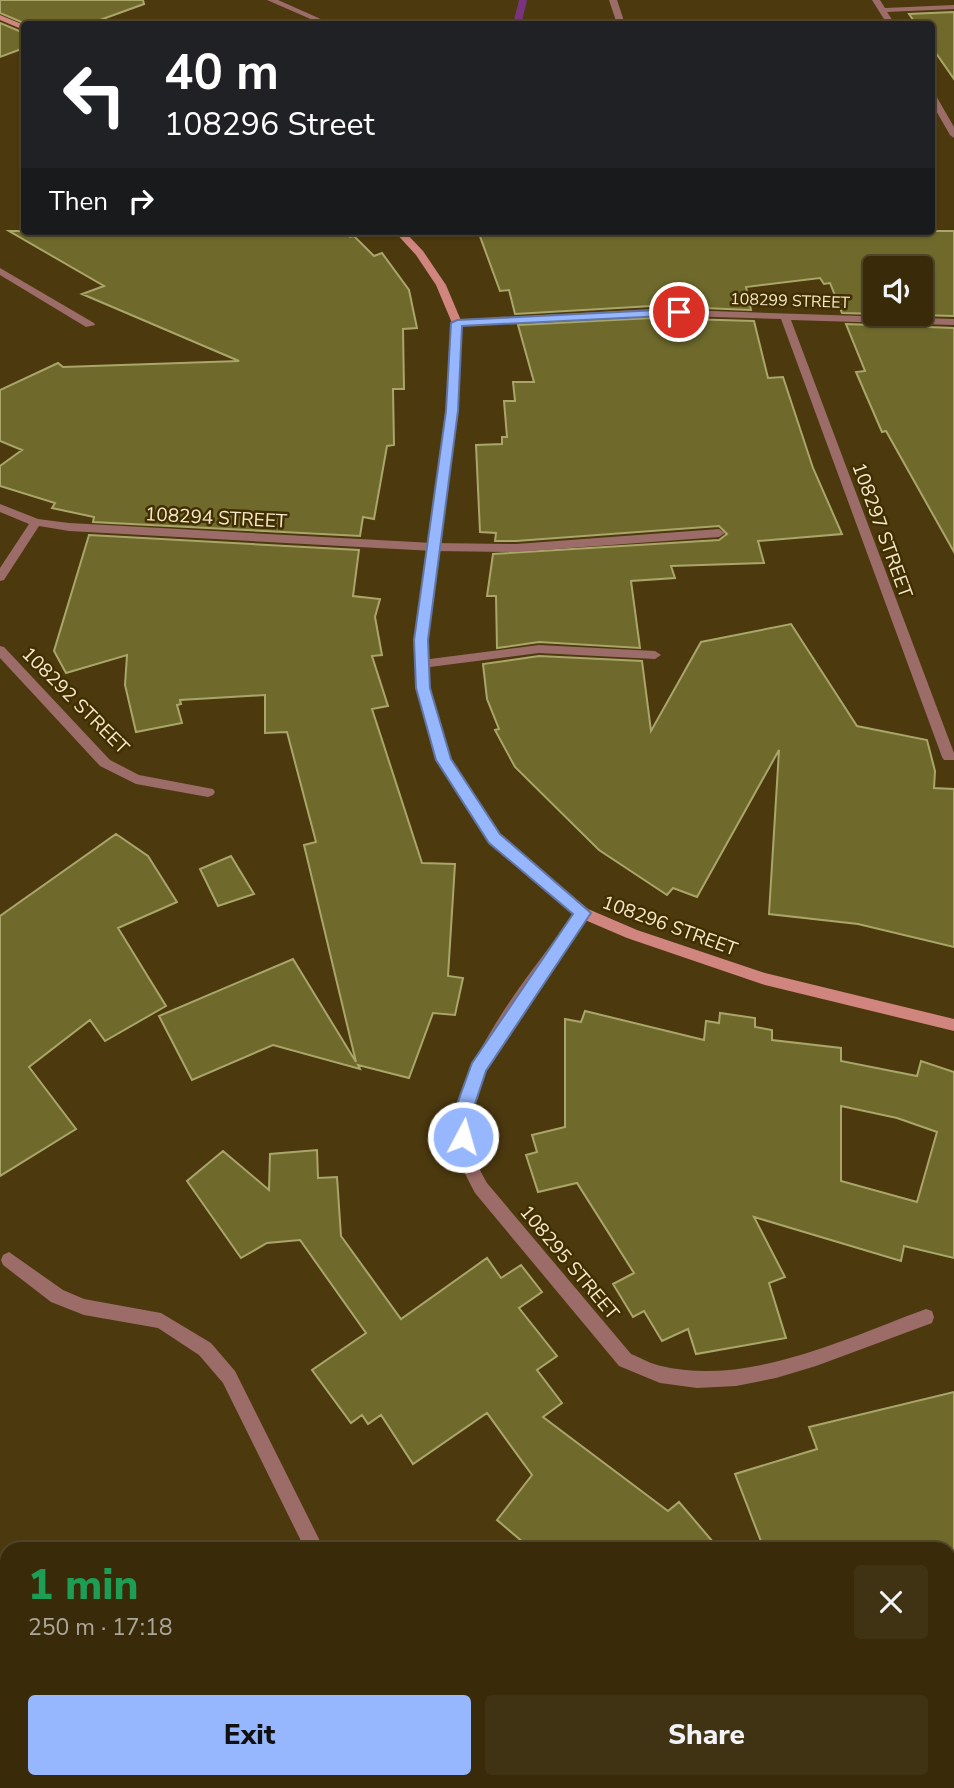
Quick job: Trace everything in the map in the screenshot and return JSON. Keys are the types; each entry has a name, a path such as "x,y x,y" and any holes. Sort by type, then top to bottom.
{"street":[{"path":"271,0 321,21"},
{"path":"613,0 620,21"},
{"path":"876,0 889,21"},
{"path":"882,10 954,7"},
{"path":"0,17 21,27"},
{"path":"935,100 951,124 954,135"},
{"name":"108296 STREET","path":"403,235 420,253 441,285 457,323 452,411 421,640 423,688 444,760 495,839 583,913 632,934 765,979 954,1025"},
{"path":"0,271 90,325"},
{"name":"108299 STREET","path":"457,323 652,312 954,322"},
{"name":"108297 STREET","path":"784,315 949,757"},
{"name":"108294 STREET","path":"0,508 36,522 69,527 433,547 516,548 719,533"},
{"path":"0,577 36,522"},
{"path":"422,664 538,649 655,655"},
{"name":"108292 STREET","path":"0,650 105,763 136,779 208,792"},
{"name":"108295 STREET","path":"583,913 478,1068 465,1107 463,1137 469,1166 481,1188 625,1360 647,1373 675,1380 757,1376 926,1317"},
{"path":"9,1260 57,1296 84,1307 162,1321 205,1349 229,1377 312,1542"}],"building":[{"path":"0,0 143,0 144,4 97,21 21,22 0,13"},
{"path":"954,12 954,79 935,52 935,21 914,21 909,14"},
{"path":"0,23 21,32 21,49 0,57"},
{"path":"9,231 21,231 21,235 347,235 354,236 374,256 382,253 409,290 417,328 403,329 404,389 393,389 394,445 387,446 374,519 363,517 360,536 93,522 94,517 52,508 55,503 0,486 0,466 22,450 0,441 0,390 58,363 63,367 239,361 82,294 104,286"},
{"path":"935,231 954,231 954,316 933,315 933,256 863,256 863,314 842,313 830,283 824,284 820,278 746,287 751,310 652,306 515,314 509,290 500,291 479,235 935,235"},
{"path":"652,318 754,321 768,378 783,377 813,468 842,534 758,541 764,563 671,566 675,578 631,581 640,648 539,642 497,648 496,596 487,596 493,554 719,540 727,534 719,526 495,541 496,533 480,532 476,445 502,444 502,437 507,437 504,401 515,401 513,382 534,382 518,325"},
{"path":"846,324 954,328 954,552 886,431 882,432 856,372 865,371"},
{"path":"89,535 359,550 353,596 380,599 375,617 382,655 372,656 388,706 372,709 422,863 455,864 448,976 463,978 455,1015 433,1013 409,1078 358,1065 360,1069 273,1045 192,1080 159,1016 293,959 356,1062 304,845 316,842 287,732 265,733 265,695 180,700 181,704 177,705 182,723 136,732 125,685 127,655 66,673 54,651"},
{"path":"791,624 857,726 927,740 935,771 934,788 954,789 954,947 858,924 769,914 779,750 697,897 673,888 667,895 599,850 515,767 495,730 499,729 487,699 483,664 539,656 642,661 651,731 701,642"},
{"path":"116,834 148,856 177,902 118,928 166,1006 105,1041 90,1020 29,1067 76,1129 0,1176 0,916"},
{"path":"231,856 254,894 218,906 200,869"},
{"path":"585,1011 704,1040 706,1021 719,1023 720,1013 755,1018 755,1027 772,1030 772,1040 841,1048 841,1061 917,1076 921,1061 954,1072 954,1258 904,1246 901,1261 754,1217 785,1277 769,1283 786,1338 696,1354 688,1329 662,1341 644,1311 633,1317 613,1284 634,1273 577,1183 538,1192 526,1155 537,1152 532,1135 565,1127 565,1019 581,1022","holes":["841,1106 897,1118 937,1132 917,1202 841,1181"]},
{"path":"317,1150 318,1178 337,1177 341,1236 401,1319 487,1258 501,1278 521,1265 542,1292 519,1308 557,1356 537,1370 562,1403 543,1417 668,1511 679,1502 713,1542 523,1542 497,1520 532,1475 487,1413 413,1464 381,1415 368,1424 362,1415 351,1423 312,1370 366,1333 300,1240 267,1243 241,1258 187,1181 223,1151 269,1190 270,1154"},
{"path":"954,1392 954,1542 761,1542 735,1474 817,1449 809,1427"}],"waterway":[{"path":"518,21 523,0"}],"route":[{"path":"463,1137 465,1107 478,1068 583,913 539,879 495,839 444,760 423,688 421,640 452,411 457,323 679,312"}]}
